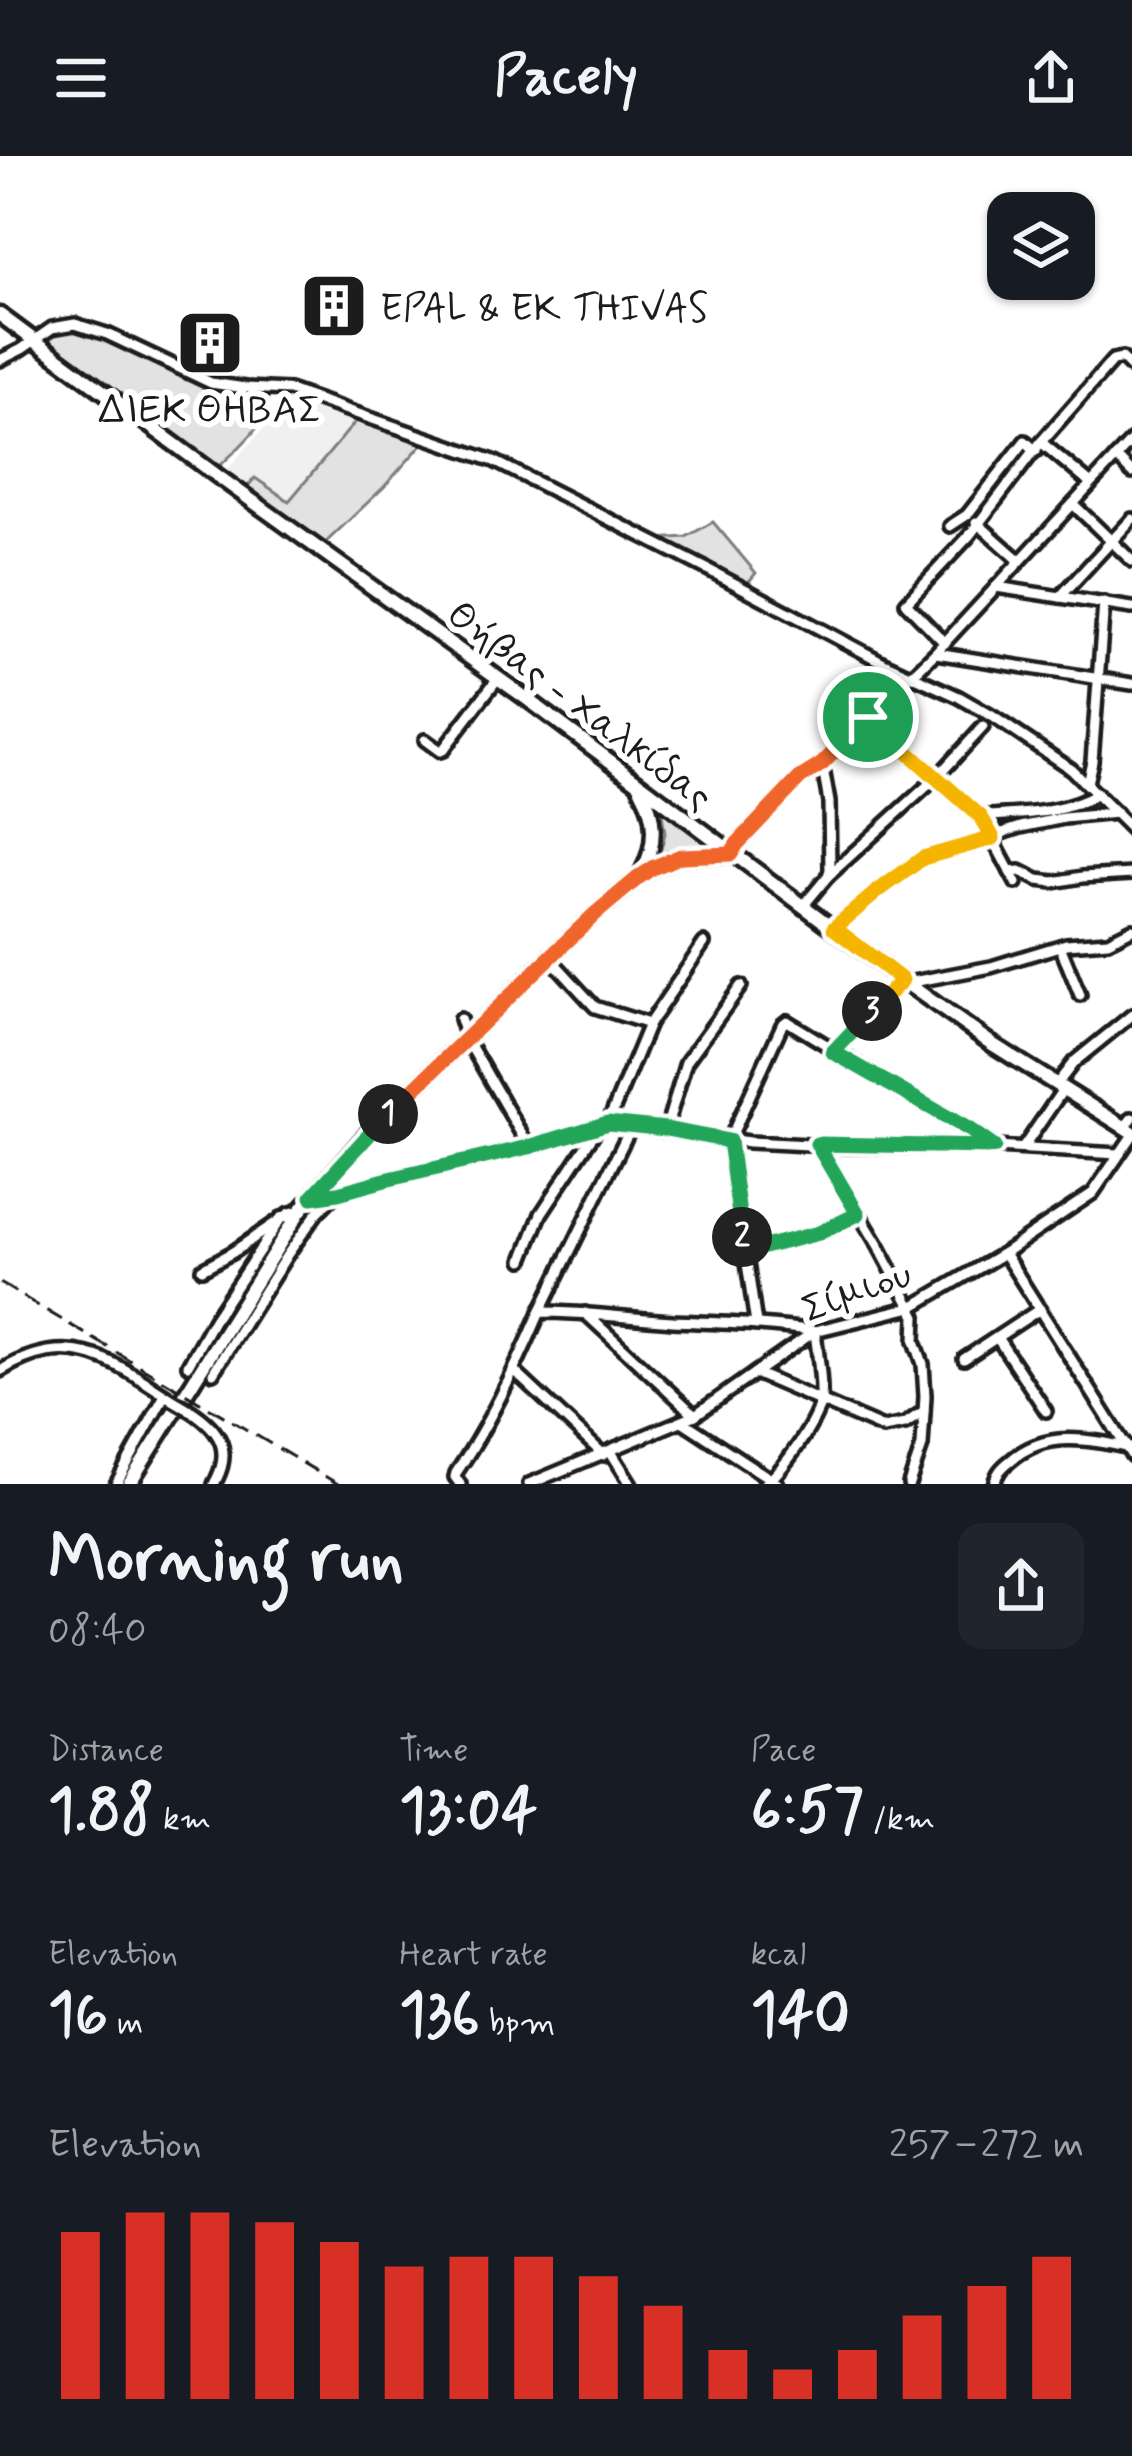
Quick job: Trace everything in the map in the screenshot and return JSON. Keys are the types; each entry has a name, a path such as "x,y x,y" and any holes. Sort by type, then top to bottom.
{"main road":[{"name":"Θήβας - Χαλκίδας","path":"0,315 904,981 992,1044 1130,1128"},
{"path":"638,783 654,830 638,878"},
{"path":"129,1484 300,1211 370,1131 638,878 681,856 731,854"}],"street":[{"path":"0,360 52,328 75,324 211,382 289,390 468,451 533,479 910,676 959,697 1019,732 1087,783 1132,830"},
{"path":"945,643 906,603 1113,360 1122,358 1132,368"},
{"path":"731,854 800,778 822,764 945,643 1132,440"},
{"path":"950,526 967,514 1024,441 1091,484"},
{"path":"1116,457 1132,472"},
{"path":"1000,469 1014,480"},
{"path":"1073,504 1132,561"},
{"path":"967,514 1020,561"},
{"path":"1060,597 1132,519"},
{"path":"997,587 1132,608"},
{"path":"1087,783 1104,603"},
{"path":"935,652 1132,684"},
{"path":"425,740 443,750 498,678"},
{"path":"868,717 981,817 1016,883"},
{"path":"803,905 983,727"},
{"path":"822,764 829,802 828,876"},
{"path":"981,817 1052,812 1097,794"},
{"path":"834,928 923,858 1007,830 1117,812"},
{"path":"1010,872 1054,882 1132,874"},
{"path":"833,1052 904,981 991,968 1060,946 1108,940 1132,929"},
{"path":"523,1261 541,1214 604,1125 649,1024 704,943"},
{"path":"1060,946 1080,995"},
{"path":"550,958 596,1006 649,1024"},
{"path":"666,1129 686,1062 741,986"},
{"path":"1023,1148 1074,1062 1132,1015"},
{"path":"460,1019 466,1038 529,1147"},
{"path":"756,1324 729,1141 782,1025 791,1023 994,1147"},
{"path":"312,1197 604,1125 666,1129 729,1141 1119,1154"},
{"path":"460,1484 454,1475 514,1371 631,1126"},
{"name":"Σίμιου","path":"529,1484 695,1415 815,1330 912,1307 1093,1192 1130,1128"},
{"path":"817,1144 916,1316 924,1411 922,1446 909,1484"},
{"path":"213,1373 287,1255 325,1202 338,1193"},
{"path":"202,1269 281,1218 300,1211"},
{"path":"744,1252 819,1233 858,1214"},
{"path":"188,1365 281,1218"},
{"path":"1004,1252 1130,1450"},
{"path":"964,1359 1040,1309"},
{"path":"541,1312 815,1330 821,1402 771,1483 682,1421"},
{"path":"584,1312 695,1415"},
{"path":"998,1339 1046,1411"},
{"path":"0,1371 39,1353 74,1348 111,1362 208,1424 220,1442 224,1466 214,1484"},
{"path":"514,1371 607,1453 631,1484"},
{"path":"754,1373 883,1428 905,1424 924,1411"},
{"path":"116,1484 169,1397"},
{"path":"994,1484 1002,1467 1022,1450 1057,1438 1107,1442 1130,1450"}],"shaded area":[{"path":"72,329 106,338 210,386 267,395 265,414 219,467 43,341"},
{"path":"292,396 357,420 288,501 256,478 247,487 226,471"},
{"path":"357,420 425,441 323,545 247,487 255,478 289,501"},
{"path":"713,522 756,573 746,585 657,539 686,537"},
{"path":"661,808 715,850 658,862 665,833"}],"railway":[{"path":"0,1283 338,1484"}],"place":[{"name":"EPAL & EK THIVAS","path":"334,306"},
{"name":"ΔΙΕΚ ΘΗΒΑΣ","path":"210,343"}],"route":[{"path":"868,717 981,817 993,838 923,858 834,928 902,980 833,1052 994,1147 817,1144 858,1214 819,1233 744,1252 729,1141 666,1129 608,1123 529,1147 312,1197 418,1083 595,914 652,868 690,855 731,854 800,778 822,764 868,717"}]}
